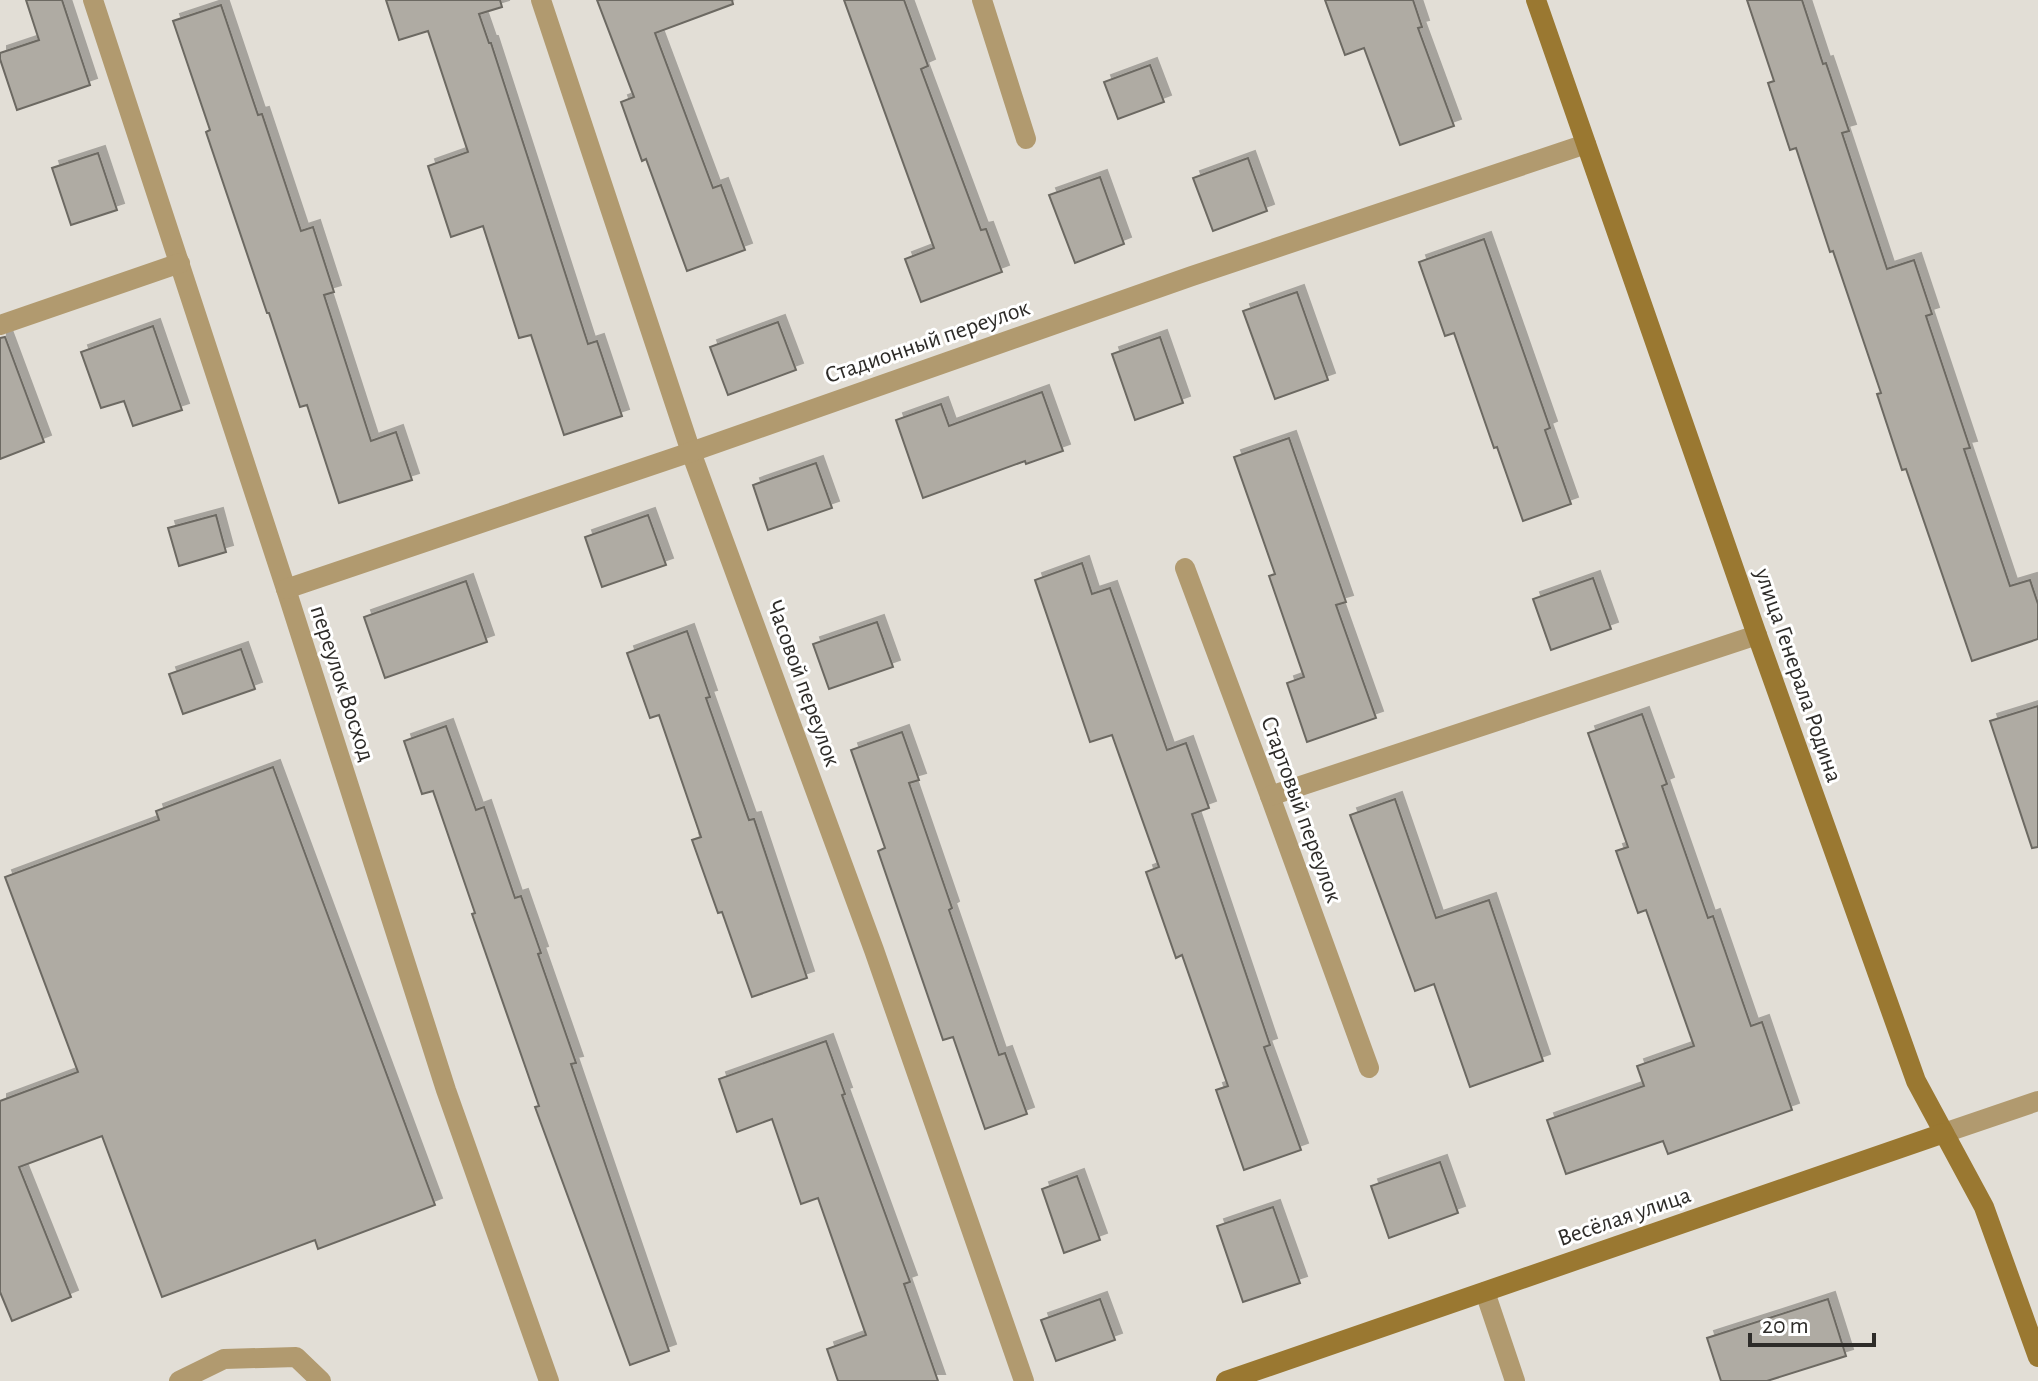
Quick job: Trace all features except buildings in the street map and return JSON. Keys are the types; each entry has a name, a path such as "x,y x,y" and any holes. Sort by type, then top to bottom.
{"main road":[{"name":"улица Генерала Родина","path":"1536,0 1916,1081 1984,1207 2038,1357"},
{"name":"Весёлая улица","path":"1226,1381 1944,1133"}],"street":[{"name":"переулок Восход","path":"93,0 446,1090 549,1381"},
{"name":"Часовой переулок","path":"541,0 691,452 874,950 1024,1381"},
{"path":"982,0 1026,139"},
{"name":"Стадионный переулок","path":"286,589 691,452 1192,276 1586,144"},
{"path":"0,325 180,263"},
{"name":"Стартовый переулок","path":"1185,568 1369,1068"},
{"path":"1270,796 1757,635"},
{"name":"Весёлая улица","path":"1944,1133 2038,1101"},
{"path":"1485,1292 1515,1381"},
{"path":"179,1381 224,1359 296,1357 321,1381"}]}
